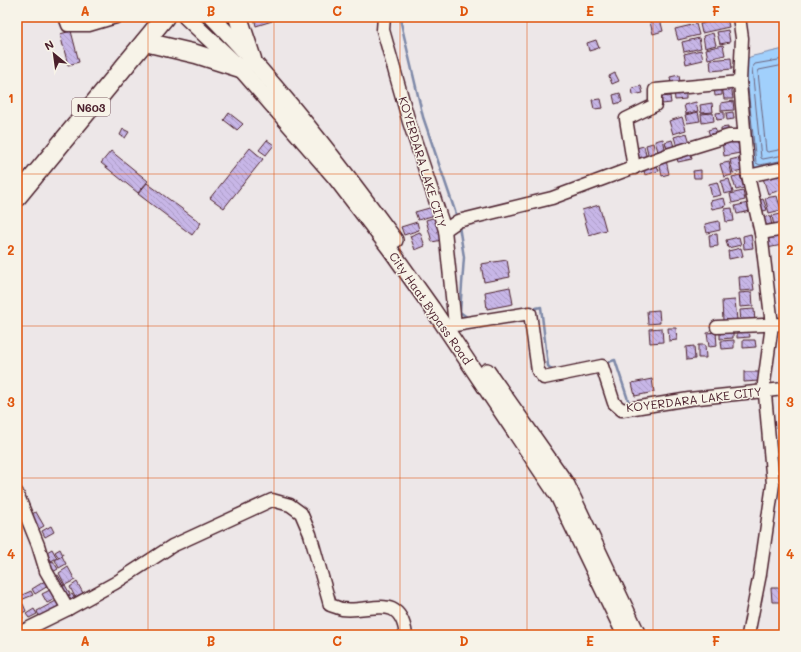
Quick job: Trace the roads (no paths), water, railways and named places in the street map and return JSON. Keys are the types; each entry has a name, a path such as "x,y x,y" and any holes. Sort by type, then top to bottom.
{"highway":[{"name":"N603","path":"17,197 165,17"},
{"path":"145,42 246,64 238,17"}],"main road":[{"name":"City Haat Bypass Road","path":"186,17 246,64 343,169 398,243 567,485 638,635"},
{"name":"City Haat Bypass Road","path":"212,17 246,64 390,249 440,319 558,496 625,635"}],"street":[{"path":"65,17 68,25 89,25 116,17"},
{"name":"KOYERDARA LAKE CITY","path":"384,17 384,30 409,122 445,230 455,326 530,313 538,372 544,378 602,366 614,403 622,410 764,388 784,389"},
{"path":"740,17 742,38 740,82 748,176 761,233 772,325 764,388 773,484 760,574 748,635"},
{"path":"634,168 626,120 655,106 655,90 740,82"},
{"path":"445,230 458,221 552,198 634,168 729,136 744,136"},
{"path":"748,176 784,168"},
{"path":"761,233 784,229"},
{"path":"717,327 784,324"},
{"path":"17,493 38,545 46,572 68,609"},
{"path":"17,634 68,609 115,583 172,546 272,500 290,505 301,513 310,534 330,605 342,609 388,606 399,613 406,635"}],"water":[{"path":"784,49 784,164 759,169 753,166 752,163 743,74 745,59"}],"waterway":[{"path":"403,17 401,23 423,117 457,217"},
{"path":"459,226 464,257 460,312 468,318"},
{"path":"531,309 541,307 548,366 554,372"},
{"path":"605,363 615,360 629,403"}]}
